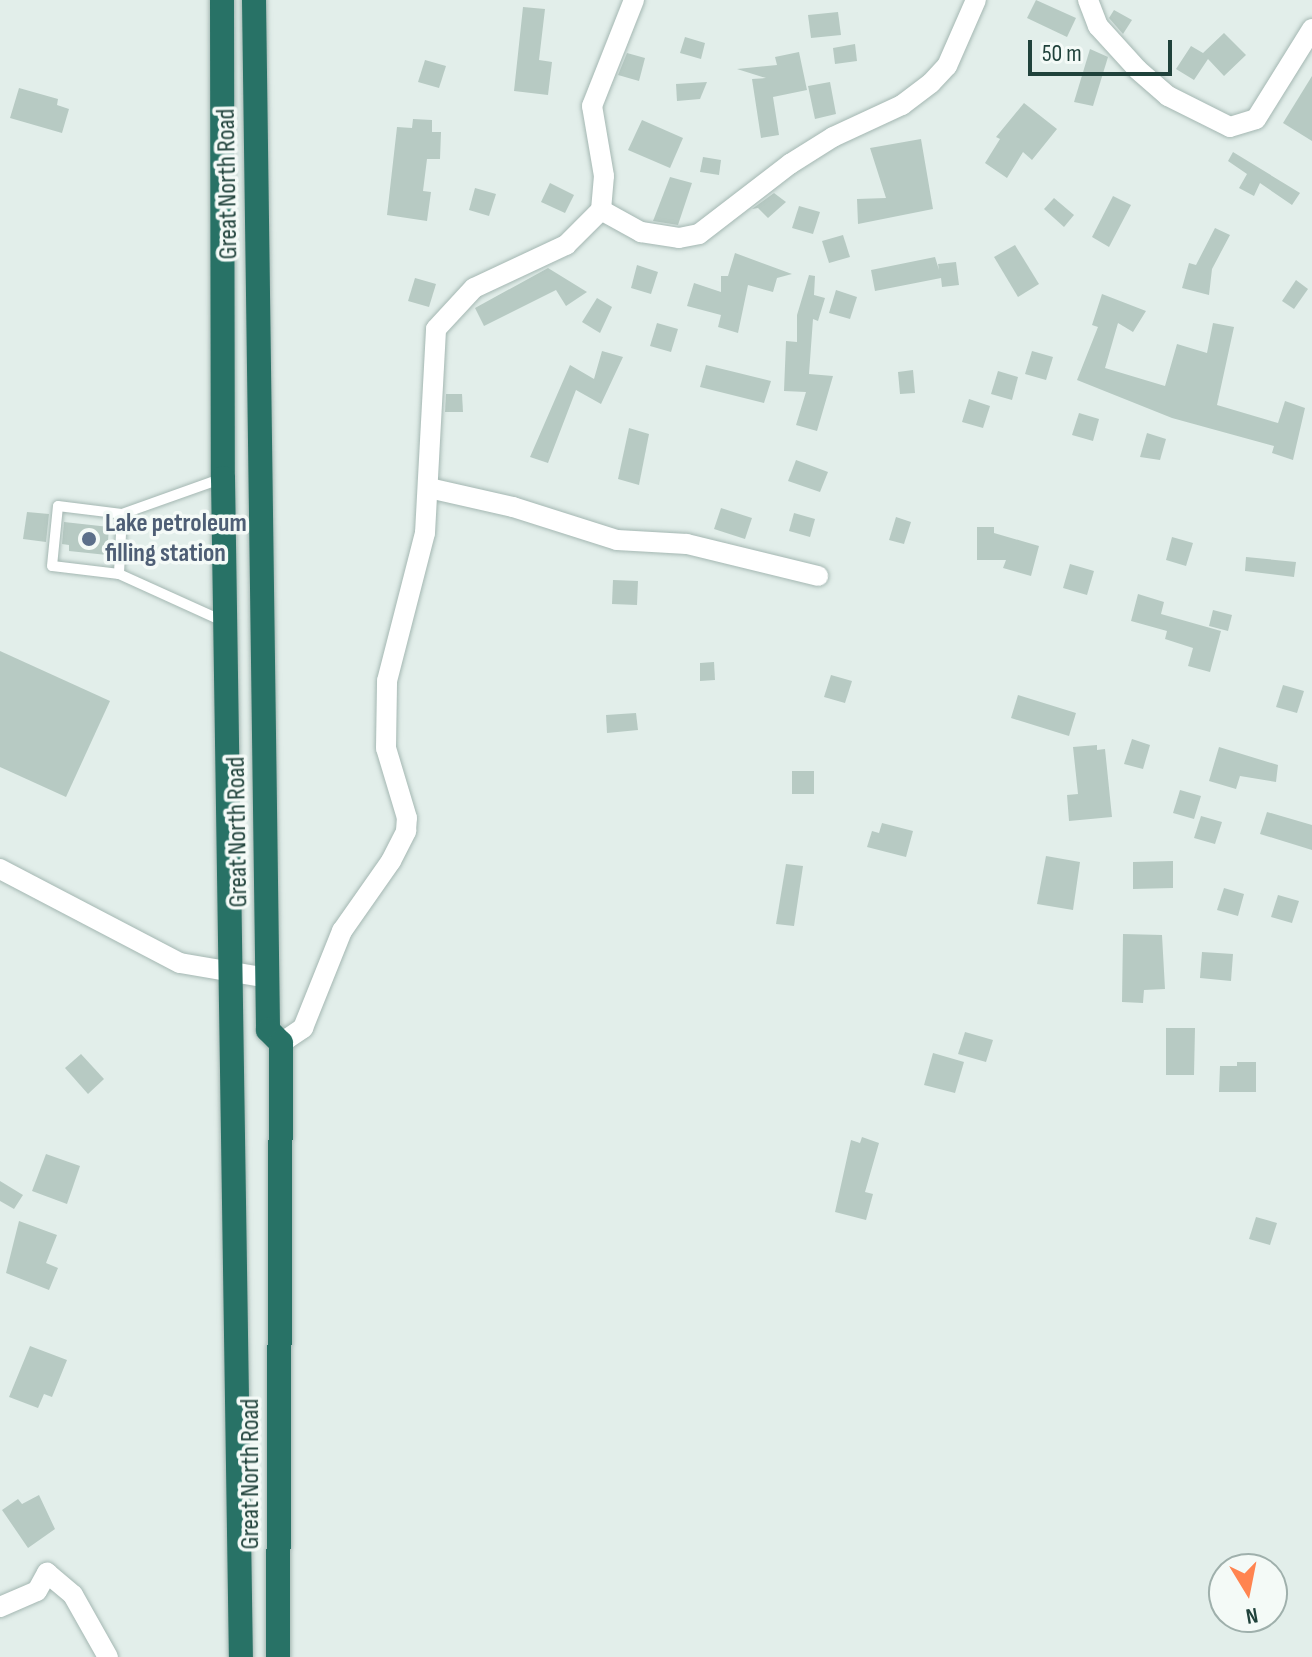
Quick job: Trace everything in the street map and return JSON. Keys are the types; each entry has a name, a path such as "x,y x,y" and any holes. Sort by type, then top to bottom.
{"highway":[{"name":"Great North Road","path":"222,0 223,478 234,975 241,1657"},
{"name":"Great North Road","path":"254,0 268,1030 281,1043 278,1657"}],"street":[{"path":"281,1043 303,1028 342,931 391,861 406,831 407,818 386,748 387,681 418,573 436,398 431,346 436,329 474,288 566,245 601,210 604,176 592,106 634,0"},
{"path":"601,210 641,232 679,238 699,234 811,150 902,105 931,83 947,66 976,0"},
{"path":"1088,0 1098,26 1138,70 1168,96 1230,127 1256,119 1312,29"},
{"path":"429,488 513,507 617,540 687,544 818,576"},
{"path":"0,869 180,963 234,975 268,978"},
{"path":"0,1607 37,1591 47,1573 73,1595 108,1657"}],"lane":[{"path":"223,478 122,514 58,506 52,566 119,574 227,623"},
{"path":"119,574 122,514"}],"building":[{"path":"1036,0 1076,18 1067,37 1027,18"},
{"path":"523,7 545,9 539,60 552,62 548,95 514,91"},
{"path":"1114,10 1132,20 1123,34 1109,18"},
{"path":"838,12 841,35 811,38 808,15"},
{"path":"1224,33 1246,55 1224,76 1208,59 1194,80 1176,69 1191,46 1203,53"},
{"path":"685,37 705,43 701,59 680,53"},
{"path":"855,44 857,61 835,64 833,48"},
{"path":"1090,49 1108,57 1093,106 1074,102"},
{"path":"799,52 807,90 773,97 779,135 761,138 752,79 766,78 737,69 777,65 775,57"},
{"path":"627,53 645,58 639,81 618,75"},
{"path":"425,60 446,66 439,88 418,82"},
{"path":"1312,76 1312,141 1283,123"},
{"path":"707,82 700,99 677,101 676,84"},
{"path":"830,82 836,114 815,119 808,86"},
{"path":"19,88 58,99 57,105 69,109 62,133 10,118"},
{"path":"1024,103 1057,129 1032,160 1023,152 1007,178 985,163 1000,139 996,137"},
{"path":"413,119 432,120 432,132 441,132 440,159 427,159 423,191 431,192 427,221 387,215 397,127 412,128"},
{"path":"642,120 683,138 670,168 628,150"},
{"path":"921,139 933,209 858,224 857,199 886,198 870,148"},
{"path":"1233,152 1300,193 1292,205 1260,183 1254,196 1239,188 1247,174 1228,161"},
{"path":"703,157 721,160 719,175 700,172"},
{"path":"670,177 692,183 678,225 653,221"},
{"path":"550,183 574,195 565,213 541,202"},
{"path":"475,188 496,194 489,216 469,210"},
{"path":"774,193 786,202 768,218 758,208 752,209"},
{"path":"1113,196 1131,205 1109,247 1092,237"},
{"path":"1054,198 1074,215 1064,227 1044,209"},
{"path":"799,206 820,212 813,234 792,228"},
{"path":"1215,228 1230,235 1212,269 1209,295 1182,288 1189,263 1196,265"},
{"path":"843,235 850,257 829,263 822,241"},
{"path":"1015,245 1039,284 1018,297 994,257"},
{"path":"735,253 792,274 777,278 773,292 748,285 738,333 718,327 721,315 687,306 694,283 721,292 721,276 728,276"},
{"path":"935,257 939,270 938,264 956,262 959,285 942,287 941,278 875,291 871,270"},
{"path":"637,265 658,272 651,294 631,288"},
{"path":"548,268 587,292 566,306 556,290 484,326 475,308"},
{"path":"809,275 815,276 814,295 825,298 818,321 813,319 809,374 833,376 817,431 796,425 806,392 784,391 786,341 797,342 797,315"},
{"path":"415,278 436,284 429,307 408,301"},
{"path":"1296,280 1308,289 1294,309 1282,301"},
{"path":"836,290 857,297 850,319 829,313"},
{"path":"1102,294 1146,311 1133,332 1118,323 1105,368 1165,386 1177,344 1207,353 1213,323 1234,327 1217,405 1278,423 1285,401 1305,408 1293,460 1272,453 1274,446 1172,418 1077,380 1098,327 1092,325"},
{"path":"597,298 612,307 600,333 582,322"},
{"path":"657,323 678,329 671,352 650,346"},
{"path":"602,351 623,357 601,404 576,390 548,463 530,457 570,365 594,379"},
{"path":"1032,351 1053,357 1046,380 1025,374"},
{"path":"706,365 771,381 764,403 700,387"},
{"path":"913,370 915,393 900,394 898,372"},
{"path":"998,371 1018,377 1012,400 991,394"},
{"path":"446,394 462,394 463,412 445,412"},
{"path":"969,399 990,406 983,428 962,422"},
{"path":"1079,413 1099,419 1093,441 1072,435"},
{"path":"629,428 649,434 639,485 618,479"},
{"path":"1147,433 1166,439 1160,460 1140,457"},
{"path":"796,460 828,472 820,492 788,481"},
{"path":"721,508 752,518 745,539 714,529"},
{"path":"27,512 49,514 46,542 23,539"},
{"path":"794,513 815,519 810,537 789,531"},
{"path":"896,517 911,522 904,544 889,540"},
{"name":"Lake petroleum filling station","path":"64,522 109,527 107,555 69,551 69,545 62,544"},
{"path":"977,527 994,527 994,533 1039,546 1031,576 1003,568 1006,560 977,560"},
{"path":"1172,537 1193,543 1186,566 1166,560"},
{"path":"1246,557 1296,562 1294,577 1245,571"},
{"path":"1070,564 1094,571 1087,595 1063,588"},
{"path":"613,580 638,581 637,605 612,604"},
{"path":"1138,594 1164,602 1161,614 1221,631 1210,672 1188,666 1193,648 1165,639 1167,631 1131,621"},
{"path":"1213,610 1232,615 1228,631 1209,626"},
{"path":"0,651 110,701 66,797 0,767"},
{"path":"714,662 715,680 700,681 700,663"},
{"path":"831,675 852,681 845,703 824,697"},
{"path":"1283,685 1304,691 1297,713 1276,707"},
{"path":"1018,695 1076,713 1069,736 1011,718"},
{"path":"636,713 638,730 607,733 606,715"},
{"path":"1132,739 1150,745 1143,769 1124,764"},
{"path":"1097,745 1097,750 1105,749 1112,817 1069,821 1067,795 1078,794 1073,747"},
{"path":"1219,747 1278,765 1276,782 1240,776 1236,789 1209,781"},
{"path":"792,771 814,771 814,794 792,794"},
{"path":"1180,790 1201,796 1194,819 1173,813"},
{"path":"1267,812 1312,825 1312,850 1260,834"},
{"path":"1201,816 1222,822 1215,844 1194,838"},
{"path":"882,823 913,831 906,857 867,847 872,831 879,833"},
{"path":"1046,856 1080,862 1073,910 1037,904"},
{"path":"1173,861 1173,888 1133,889 1133,862"},
{"path":"786,864 803,866 794,926 776,924"},
{"path":"1224,888 1244,894 1238,916 1217,910"},
{"path":"1278,895 1299,901 1292,923 1271,917"},
{"path":"1123,934 1162,935 1165,989 1144,990 1143,1003 1122,1002"},
{"path":"1202,952 1233,954 1231,981 1200,978"},
{"path":"1166,1028 1195,1028 1194,1075 1166,1075"},
{"path":"965,1032 993,1040 986,1062 958,1054"},
{"path":"933,1053 964,1062 955,1093 924,1085"},
{"path":"81,1054 104,1079 88,1094 65,1068"},
{"path":"1237,1062 1256,1062 1256,1092 1219,1092 1220,1066 1237,1066"},
{"path":"862,1137 879,1143 865,1192 873,1194 866,1220 835,1212 851,1140 860,1143"},
{"path":"46,1154 80,1166 67,1204 32,1191"},
{"path":"0,1181 23,1195 14,1209 0,1201"},
{"path":"1256,1217 1277,1223 1270,1245 1249,1239"},
{"path":"19,1221 57,1235 46,1263 58,1268 49,1290 6,1273"},
{"path":"30,1346 67,1360 52,1397 44,1394 38,1408 9,1397"},
{"path":"39,1495 55,1529 28,1548 2,1510 18,1499 22,1504"}],"place":[{"name":"Lake petroleum filling station","path":"89,539"}]}
